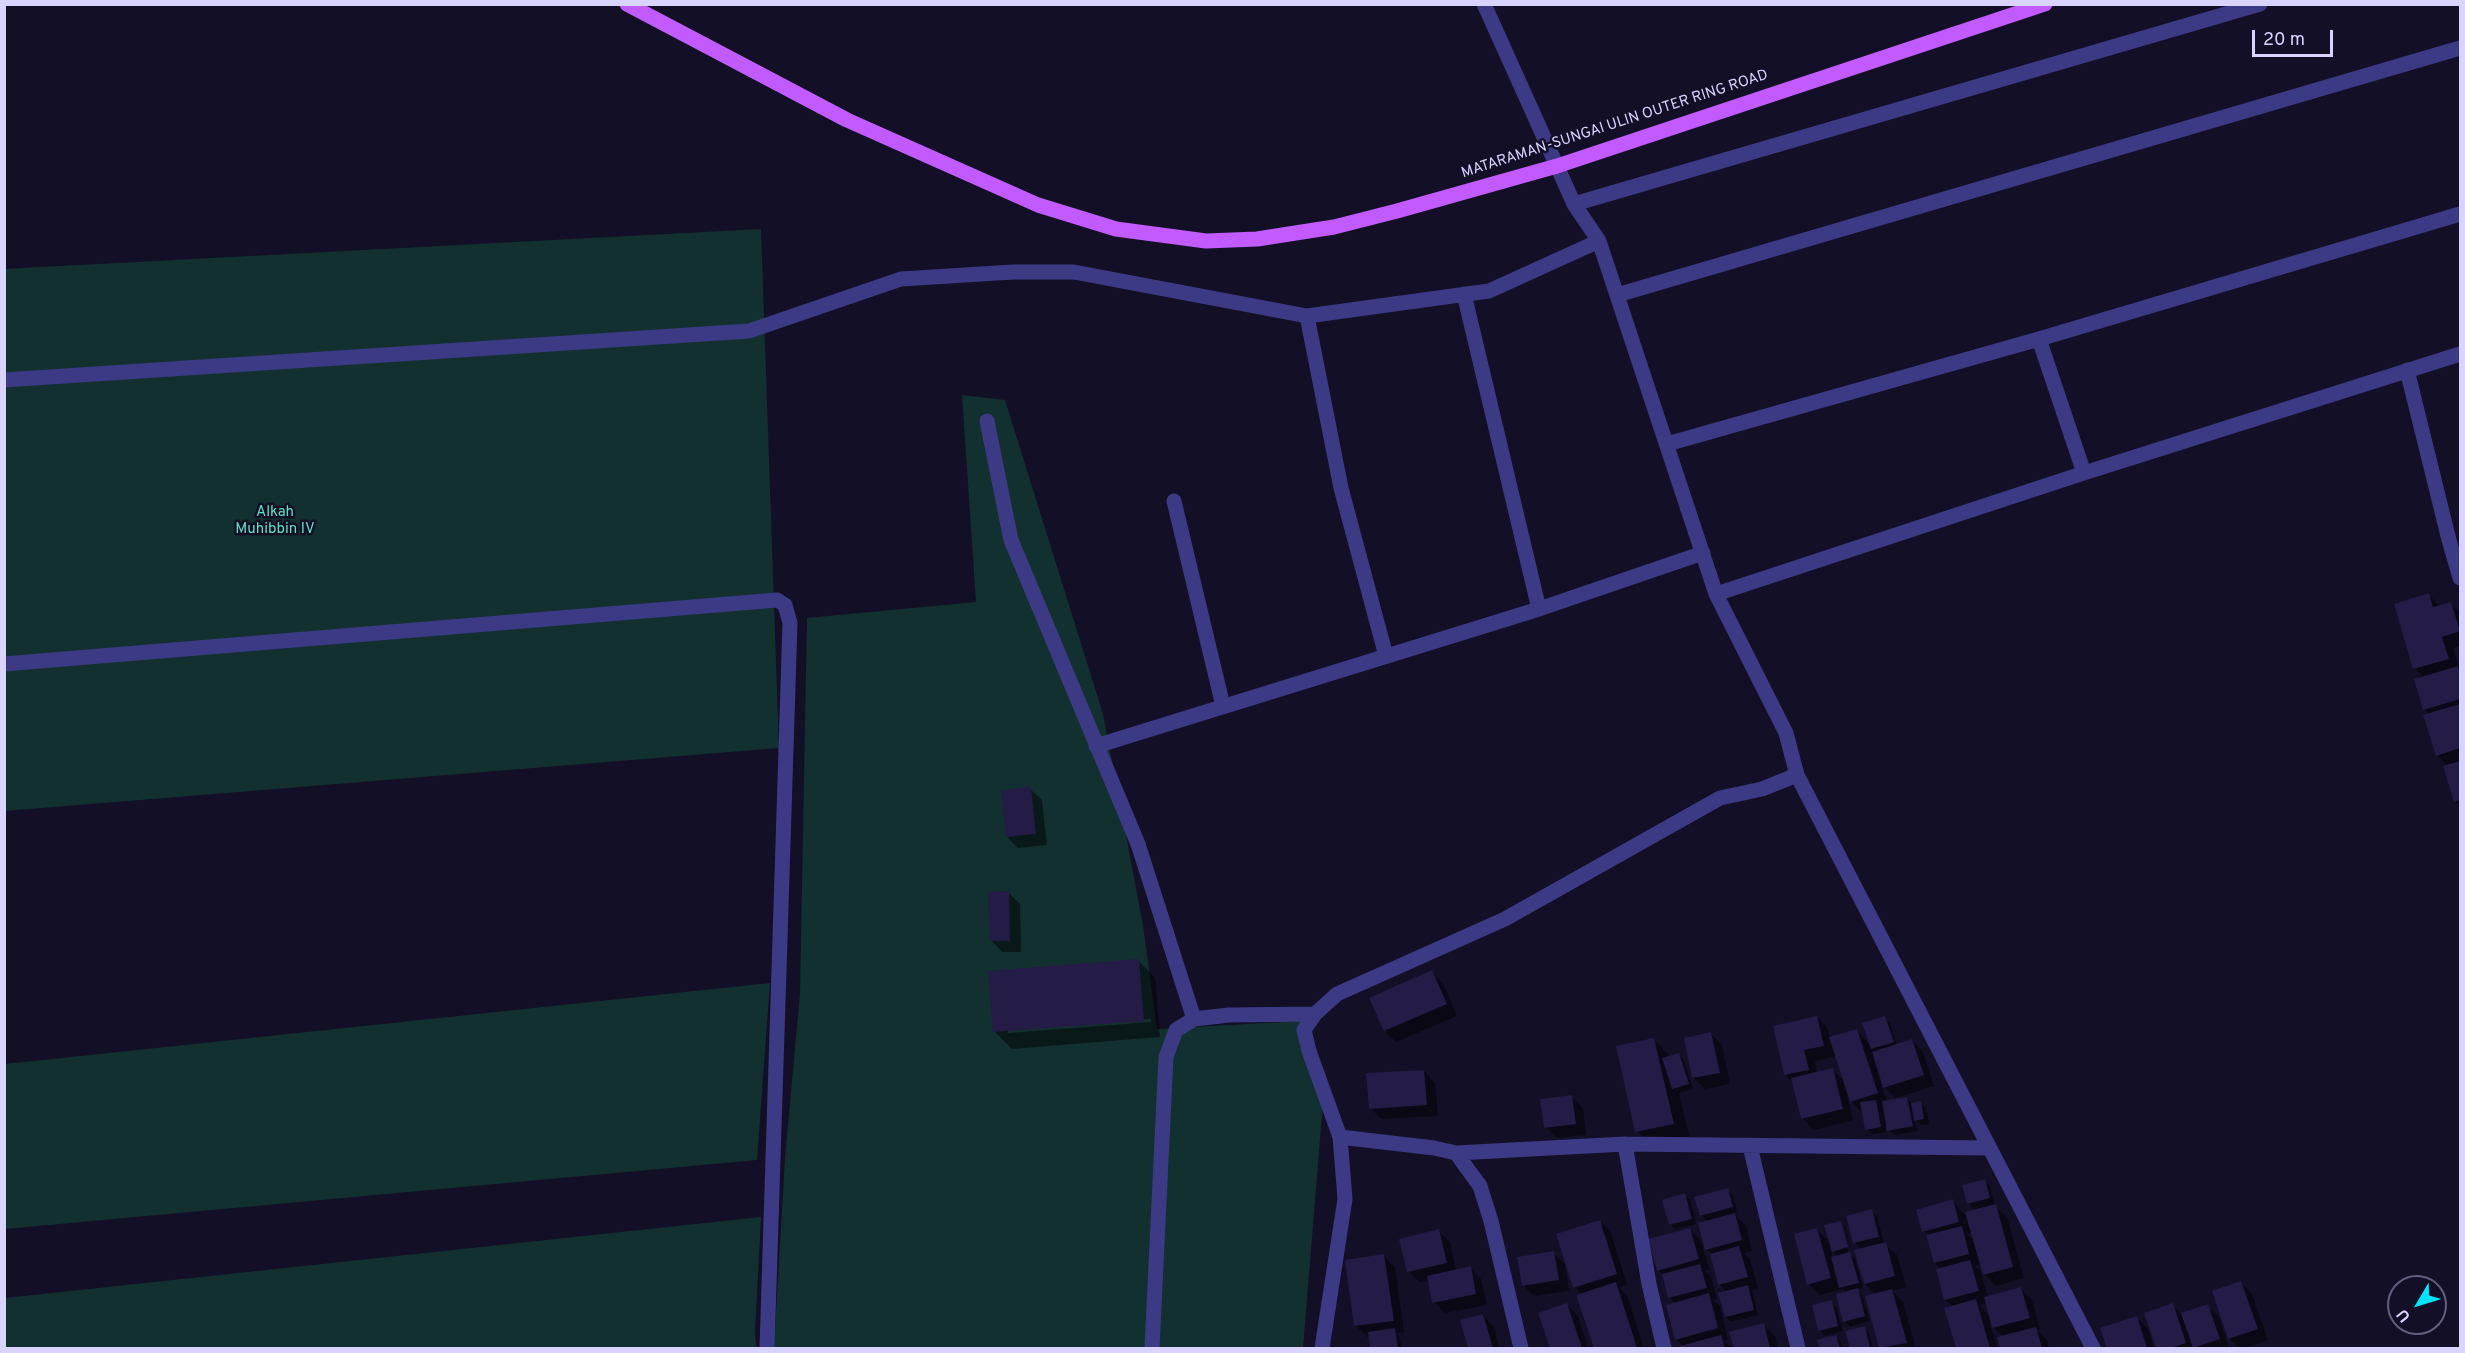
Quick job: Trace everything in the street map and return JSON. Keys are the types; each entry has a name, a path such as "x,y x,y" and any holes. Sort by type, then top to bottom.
{"main road":[{"name":"MATARAMAN-SUNGAI ULIN OUTER RING ROAD","path":"627,4 847,120 1038,205 1116,230 1206,241 1257,239 1344,224 1557,166 2045,4"}],"street":[{"path":"1574,204 2260,4"},
{"path":"1485,5 1574,204 1599,241 1716,594 1786,733 1797,775 2093,1348"},
{"path":"1617,295 2460,48"},
{"path":"1667,444 2039,339 2460,214"},
{"path":"4,380 749,331 901,279 1014,272 1074,272 1307,316 1489,291 1599,241"},
{"path":"1464,294 1539,609"},
{"path":"1307,316 1341,488 1386,656"},
{"path":"2039,339 2084,473"},
{"path":"1716,594 2084,473 2460,354"},
{"path":"2407,370 2455,538 2460,578"},
{"path":"987,421 1011,540 1138,844 1194,1019"},
{"path":"1174,501 1223,706"},
{"path":"1096,746 1539,609 1703,553"},
{"path":"4,664 777,600 785,605 790,623 767,1348"},
{"path":"1322,1348 1345,1198 1340,1137 1309,1051 1304,1029 1315,1014 1337,994 1505,919 1720,798 1761,789 1797,775"},
{"path":"1152,1348 1166,1057 1176,1030 1194,1019 1229,1015 1315,1014"},
{"path":"1340,1137 1434,1148 1456,1153 1625,1144 1989,1148"},
{"path":"1625,1144 1649,1284 1664,1348"},
{"path":"1750,1146 1798,1348"},
{"path":"1456,1153 1480,1186 1491,1221 1521,1348"}],"green space":[{"name":"Alkah Muhibbin IV","path":"761,229 779,748 5,811 4,269"},
{"path":"962,395 1005,400 1103,714 1143,925 1157,1029 1301,1021 1325,1078 1303,1348 774,1348 785,1158 800,994 807,618 976,602"},
{"path":"770,983 757,1160 5,1229 5,1064"},
{"path":"761,1217 756,1348 5,1348 5,1298"}],"building":[{"path":"2429,593 2433,607 2451,602 2460,631 2442,637 2449,659 2413,669 2394,604"},
{"path":"2458,666 2460,699 2423,710 2414,679"},
{"path":"2460,704 2460,748 2436,756 2423,715"},
{"path":"2460,761 2460,800 2454,802 2443,766"},
{"path":"1031,787 1036,834 1006,837 1001,790"},
{"path":"1009,891 1010,941 990,941 988,892"},
{"path":"1139,959 1144,1021 993,1032 988,971"},
{"path":"1432,970 1447,1004 1384,1031 1369,998"},
{"path":"1817,1016 1824,1046 1804,1050 1809,1070 1784,1075 1773,1026"},
{"path":"1885,1016 1894,1042 1871,1049 1862,1023"},
{"path":"1857,1029 1878,1093 1850,1102 1829,1037"},
{"path":"1711,1032 1720,1073 1692,1078 1684,1038"},
{"path":"1654,1038 1674,1124 1635,1132 1616,1046"},
{"path":"1912,1039 1924,1075 1883,1088 1872,1052"},
{"path":"1679,1053 1689,1084 1672,1089 1662,1058"},
{"path":"1833,1068 1843,1109 1801,1119 1791,1078"},
{"path":"1424,1070 1427,1105 1369,1109 1366,1073"},
{"path":"1572,1095 1576,1124 1544,1128 1540,1099"},
{"path":"1907,1097 1913,1126 1887,1131 1882,1101"},
{"path":"1876,1100 1881,1127 1865,1130 1860,1102"},
{"path":"1921,1101 1924,1119 1914,1121 1911,1103"},
{"path":"1985,1179 1990,1198 1967,1204 1962,1185"},
{"path":"1728,1188 1733,1207 1700,1216 1694,1197"},
{"path":"1685,1193 1692,1219 1669,1225 1662,1200"},
{"path":"1953,1199 1959,1222 1922,1232 1916,1210"},
{"path":"1996,1204 2013,1267 1983,1275 1965,1212"},
{"path":"1872,1209 1879,1237 1853,1243 1846,1216"},
{"path":"1735,1213 1742,1240 1705,1250 1698,1223"},
{"path":"1600,1220 1617,1274 1573,1288 1556,1234"},
{"path":"1841,1221 1848,1247 1832,1252 1824,1225"},
{"path":"1962,1226 1969,1254 1934,1263 1926,1235"},
{"path":"1690,1228 1699,1259 1657,1271 1648,1239"},
{"path":"1817,1228 1831,1278 1807,1285 1794,1234"},
{"path":"1439,1229 1447,1263 1407,1272 1399,1239"},
{"path":"1886,1242 1895,1276 1864,1284 1854,1250"},
{"path":"1739,1246 1748,1277 1718,1285 1710,1254"},
{"path":"1554,1251 1559,1280 1522,1286 1517,1257"},
{"path":"1850,1252 1859,1283 1839,1288 1831,1257"},
{"path":"1384,1254 1394,1321 1354,1326 1345,1260"},
{"path":"1970,1260 1979,1291 1944,1300 1936,1269"},
{"path":"1700,1264 1707,1288 1668,1298 1662,1274"},
{"path":"1471,1266 1476,1294 1432,1303 1427,1276"},
{"path":"2241,1281 2258,1329 2228,1339 2212,1291"},
{"path":"1616,1282 1637,1348 1594,1348 1576,1295"},
{"path":"1748,1285 1754,1310 1725,1317 1718,1293"},
{"path":"2021,1287 2030,1318 1992,1328 1984,1297"},
{"path":"1858,1288 1865,1316 1843,1322 1836,1294"},
{"path":"1892,1289 1907,1343 1879,1348 1865,1296"},
{"path":"1709,1293 1718,1328 1675,1340 1666,1305"},
{"path":"1976,1299 1990,1348 1956,1348 1944,1308"},
{"path":"1832,1300 1838,1326 1818,1331 1812,1305"},
{"path":"1567,1303 1582,1348 1550,1348 1538,1313"},
{"path":"2173,1303 2186,1343 2171,1348 2156,1348 2144,1313"},
{"path":"2208,1304 2220,1339 2193,1348 2181,1313"},
{"path":"1483,1314 1493,1348 1468,1348 1460,1320"},
{"path":"2137,1316 2147,1348 2107,1348 2100,1328"},
{"path":"1764,1323 1770,1348 1734,1348 1729,1332"},
{"path":"1865,1326 1870,1348 1850,1348 1845,1331"},
{"path":"2036,1327 2042,1348 2000,1348 1997,1337"},
{"path":"1395,1328 1398,1348 1370,1348 1368,1332"},
{"path":"1721,1335 1725,1348 1681,1348 1680,1346"},
{"path":"1836,1335 1840,1348 1819,1348 1817,1340"}]}
